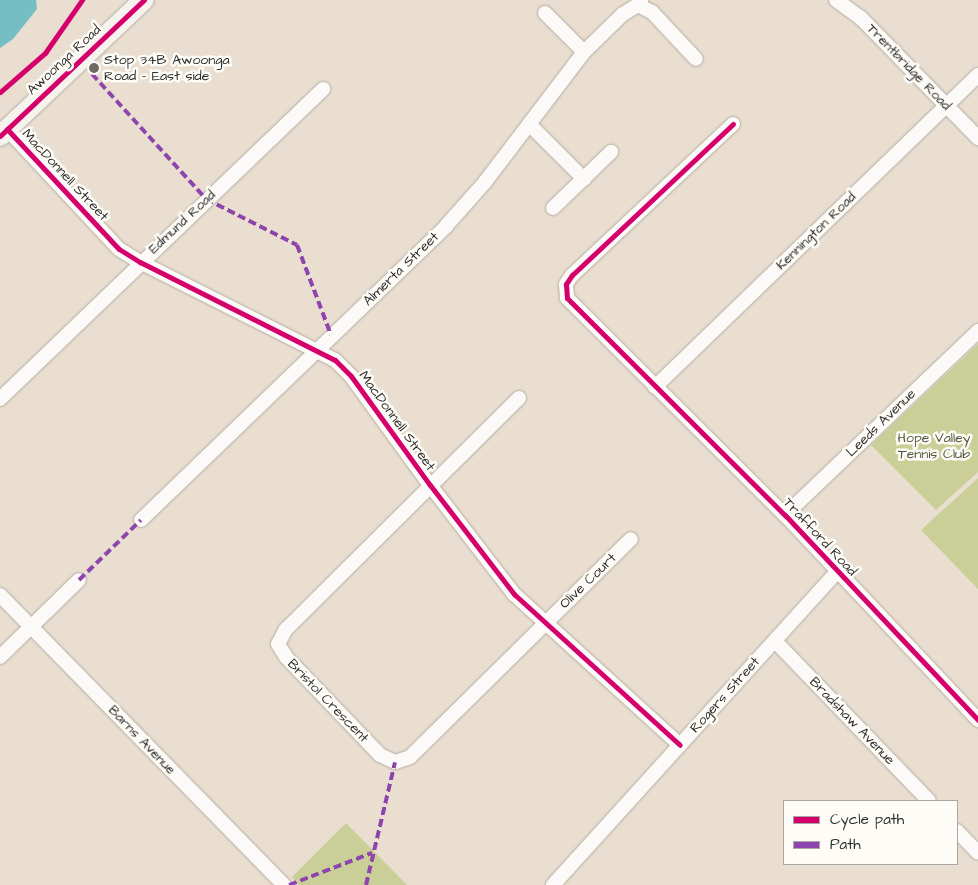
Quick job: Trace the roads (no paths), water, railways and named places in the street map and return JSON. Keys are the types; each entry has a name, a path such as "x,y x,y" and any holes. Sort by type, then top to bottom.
{"main road":[{"name":"Awoonga Road","path":"3,133 144,0"}],"street":[{"name":"Trentbridge Road","path":"836,0 861,18 978,138"},
{"name":"Almerta Street","path":"140,520 446,226 485,182 584,52 623,14 640,3"},
{"path":"640,3 652,12 696,59"},
{"path":"545,13 584,52"},
{"name":"Kennington Road","path":"655,387 978,75"},
{"name":"Edmund Road","path":"0,399 140,262 323,89"},
{"path":"530,124 584,179"},
{"name":"Trafford Road","path":"733,124 567,281 565,291 567,298 785,515 978,720"},
{"name":"MacDonnell Street","path":"3,133 120,249 140,262 335,360 351,376 496,572 544,623 680,744"},
{"path":"553,208 611,152"},
{"name":"Leeds Avenue","path":"785,515 978,331"},
{"path":"430,485 519,398"},
{"name":"Bristol Crescent","path":"430,485 286,628 278,644 286,657 380,755 395,762 410,757 544,623"},
{"name":"Olive Court","path":"544,623 631,539"},
{"name":"Rogers Street","path":"553,885 837,572"},
{"path":"0,657 79,580"},
{"name":"Barns Avenue","path":"0,595 284,885"},
{"name":"Bradshaw Avenue","path":"775,641 928,800"},
{"path":"958,831 978,853"}],"water":[{"path":"0,0 36,0 37,9 13,39 0,48"}],"place":[{"name":"Stop 34B Awoonga Road - East side","path":"94,68"}],"park label":[{"name":"Hope Valley Tennis Club","path":"934,446"}]}
